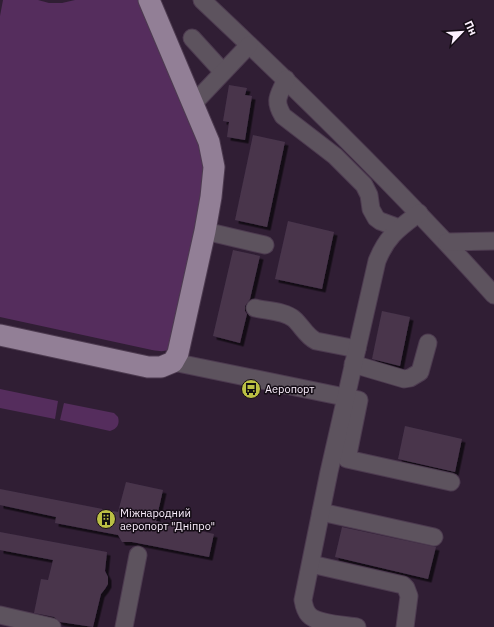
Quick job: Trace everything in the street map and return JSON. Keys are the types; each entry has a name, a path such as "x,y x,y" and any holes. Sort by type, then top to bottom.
{"main road":[{"path":"0,336 148,367 161,367 173,362 178,353 205,230 211,197 214,167 209,142 194,103 149,0"}],"street":[{"path":"202,0 286,79 419,213 494,295"},
{"path":"192,38 223,72"},
{"path":"194,103 250,45"},
{"path":"286,79 277,99 278,107 283,116 335,156 364,185 369,195 371,209 376,218 399,228"},
{"path":"357,627 312,618 304,607 304,600 321,512 377,261 385,243 399,228 419,213"},
{"path":"205,230 265,245"},
{"path":"447,242 494,241"},
{"path":"255,308 286,314 293,318 310,338 355,356 404,379 410,378 420,372 428,343"},
{"path":"173,362 359,400 347,459 451,482"},
{"path":"321,512 434,537"},
{"path":"124,627 138,555"},
{"path":"311,564 403,585 409,596 405,627"},
{"path":"3,620 52,627"}],"shaded area":[{"path":"3,0 38,0 49,3 62,3 75,0 143,0 208,157 175,345 167,350 152,350 0,317 0,16"},
{"path":"0,389 58,401 55,419 0,408"},
{"path":"64,403 114,413 118,417 118,424 110,431 60,420"}],"building":[{"path":"229,85 247,88 245,95 252,96 245,140 227,137 229,122 223,121"},
{"path":"253,135 285,142 267,227 235,220"},
{"path":"288,221 334,232 322,289 275,279"},
{"path":"233,250 260,256 250,299 245,306 245,311 247,314 240,343 213,336"},
{"path":"382,311 410,317 400,366 372,359"},
{"path":"405,426 462,439 455,472 398,459"},
{"name":"Міжнародний аеропорт \"Дніпро\"","path":"126,482 163,490 156,521 214,534 209,557 132,542 122,542 118,535 55,523 56,517 0,505 0,489 118,512"},
{"path":"342,527 436,547 428,579 335,557"},
{"name":"Міжнародний аеропорт \"Дніпро\"","path":"0,532 107,552 105,571 108,577 108,584 101,594 93,627 60,622 54,617 34,613 41,579 48,580 53,560 0,550"}],"place":[{"name":"Аеропорт","path":"251,389"},
{"name":"Міжнародний аеропорт \"Дніпро\"","path":"106,519"}]}
